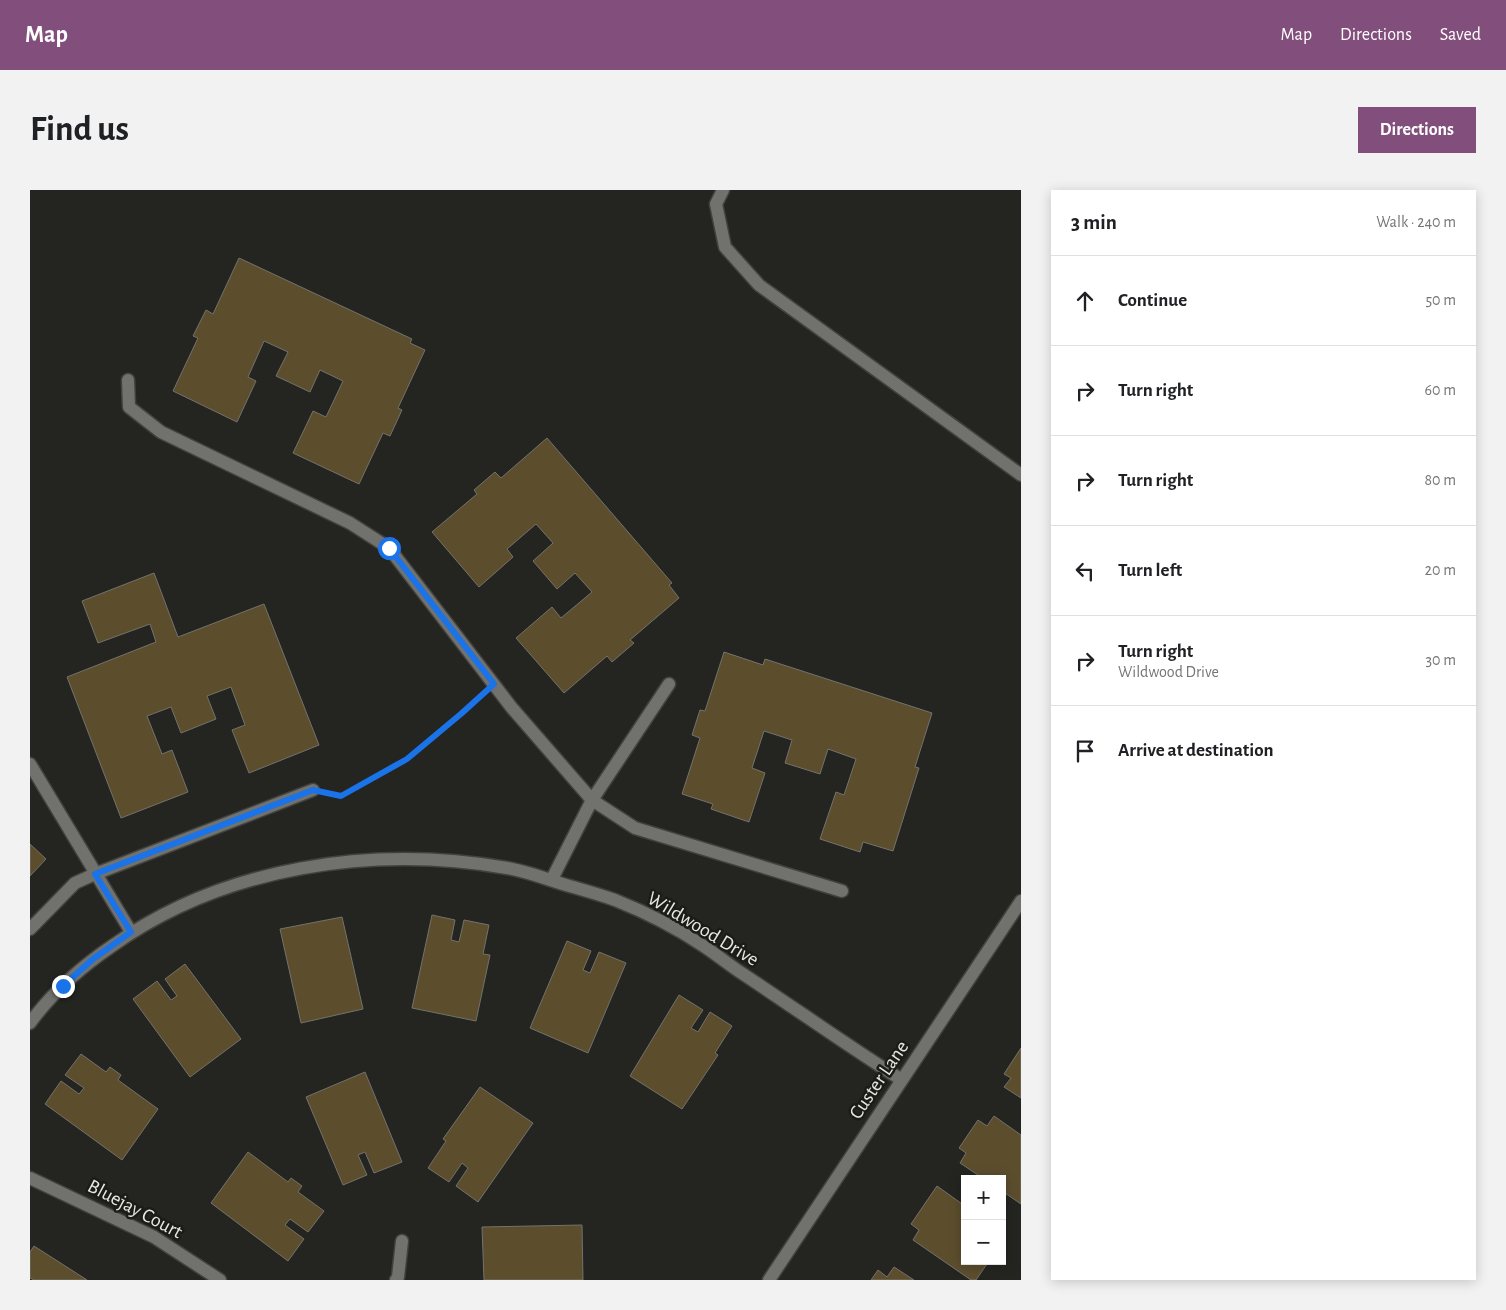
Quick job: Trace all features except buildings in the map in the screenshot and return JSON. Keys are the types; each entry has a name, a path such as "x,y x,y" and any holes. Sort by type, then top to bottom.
{"street":[{"path":"723,190 716,204 725,246 759,285 1021,475"},
{"path":"128,380 129,407 161,432 350,523 389,548 512,708 592,800 635,828 842,890"},
{"path":"552,879 592,800 668,684"},
{"path":"30,764 131,932"},
{"path":"30,929 75,883 313,790"},
{"name":"Wildwood Drive","path":"30,1023 63,986 93,959 131,932 171,910 237,884 297,869 358,861 410,859 459,862 509,869 552,879 616,901 669,925 702,945 865,1057 902,1080"},
{"name":"Custer Lane","path":"769,1280 1021,901"},
{"name":"Bluejay Court","path":"30,1178 154,1237 220,1280"},
{"path":"396,1280 398,1277 402,1241"}],"path":[{"path":"313,790 341,796 407,759 494,684"}],"route":[{"path":"63,986 93,959 131,932 95,874 313,790 341,796 407,759 494,684 389,548"}]}
